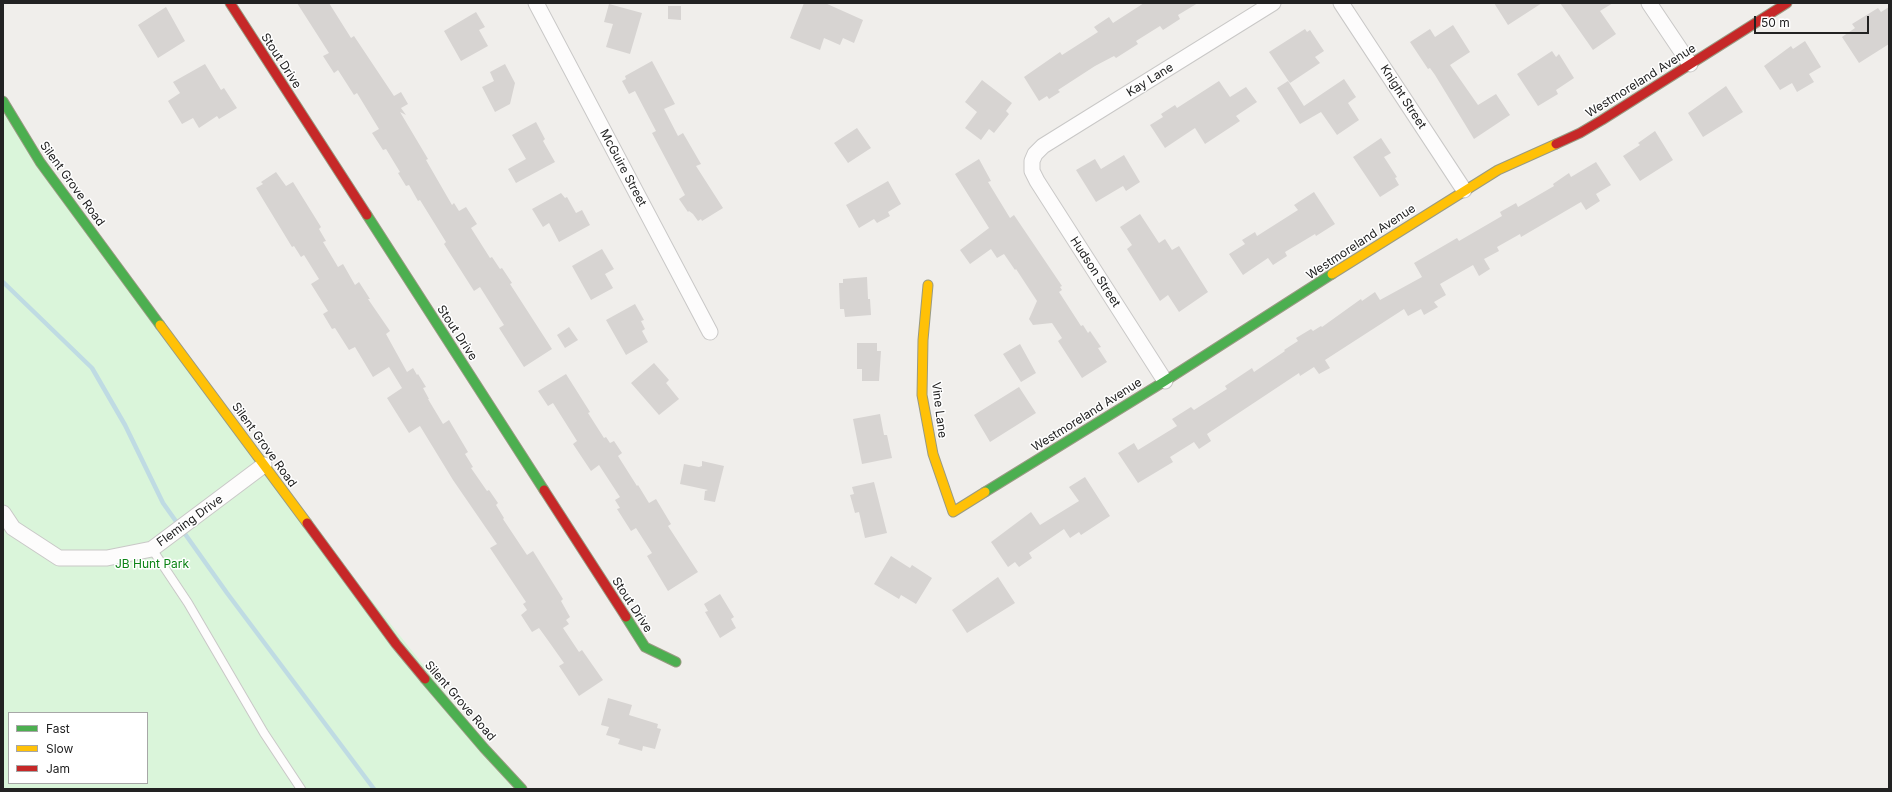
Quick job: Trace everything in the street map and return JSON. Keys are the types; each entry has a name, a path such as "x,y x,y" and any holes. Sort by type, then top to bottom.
{"street":[{"name":"Stout Drive","path":"230,3 645,647 676,662"},
{"name":"McGuire Street","path":"536,3 710,332"},
{"name":"Kay Lane","path":"1032,161 1043,146 1273,3"},
{"name":"Knight Street","path":"1341,3 1464,190"},
{"path":"1649,3 1690,64"},
{"name":"Westmoreland Avenue","path":"953,512 1165,381 1464,190 1498,170 1580,133 1787,3"},
{"name":"Silent Grove Road","path":"3,101 40,162 396,644 474,736 522,789"},
{"name":"Hudson Street","path":"1032,161 1032,171 1037,181 1165,381"},
{"name":"Vine Lane","path":"928,285 923,340 922,395 934,454 953,512"},
{"name":"Fleming Drive","path":"3,513 13,528 59,558 107,558 152,549 264,465"}],"lane":[{"path":"152,549 188,603 264,733 301,789"}],"green space":[{"name":"JB Hunt Park","path":"3,101 264,465 522,789 3,789"}],"building":[{"path":"297,3 329,3 351,38 354,36 394,96 401,92 408,104 401,108 406,115 400,112 428,159 426,160 452,205 454,203 459,211 466,207 477,224 471,228 490,258 492,257 500,269 502,268 512,283 510,284 552,349 524,367 499,328 504,325 480,287 474,291 444,244 446,242 420,200 418,201 409,185 406,186 398,173 400,172 386,149 383,150 372,133 379,129 357,93 354,95 338,70 334,73 323,56 329,53"},
{"path":"804,3 825,3 863,20 854,43 843,38 840,45 824,38 820,50 790,38"},
{"path":"1144,3 1198,3 1178,15 1180,19 1163,30 1160,26 1136,41 1138,44 1116,58 1114,56 1095,66 1058,90 1060,92 1049,99 1047,96 1039,101 1024,77 1060,52 1062,55 1098,32 1094,27 1109,17 1113,23"},
{"path":"1494,3 1542,3 1508,25"},
{"path":"1560,3 1613,3 1600,11 1616,34 1593,50"},
{"path":"609,4 642,13 630,54 606,47 613,24 604,22"},
{"path":"668,6 681,6 681,20 668,19"},
{"path":"166,7 185,41 158,58 138,25"},
{"path":"1889,7 1889,44 1859,63 1842,37 1855,28 1852,24 1878,8 1881,12"},
{"path":"476,12 485,27 479,30 488,46 461,61 444,31"},
{"path":"1453,25 1470,52 1450,65 1478,105 1496,94 1510,115 1474,139 1435,75 1430,68 1428,69 1410,42 1430,29 1435,37"},
{"path":"1305,29 1307,32 1310,30 1324,51 1315,57 1320,63 1290,83 1269,52"},
{"path":"1805,41 1821,67 1809,74 1814,82 1797,92 1792,83 1780,90 1764,66 1791,46 1793,49"},
{"path":"1552,51 1556,57 1559,54 1574,78 1556,90 1558,94 1538,106 1517,74"},
{"path":"652,61 675,104 664,109 678,136 683,133 701,164 696,166 723,208 702,221 701,219 698,221 693,214 689,211 688,212 679,199 685,195 652,133 656,131 635,91 629,94 622,81 626,79 625,76"},
{"path":"205,64 221,90 224,88 237,108 219,119 217,116 199,128 193,118 182,124 168,101 180,93 173,82"},
{"path":"505,64 515,83 510,104 495,112 482,87 494,81 490,72"},
{"path":"1344,79 1356,97 1348,103 1359,120 1337,135 1321,112 1300,124 1277,88 1288,81 1304,106"},
{"path":"982,80 1012,103 1006,111 1009,114 994,133 989,129 981,140 965,128 977,112 965,102"},
{"path":"1219,81 1230,97 1246,87 1257,102 1236,116 1240,121 1205,144 1195,128 1165,148 1150,125 1163,117 1161,114 1175,105 1177,108"},
{"path":"1726,86 1743,112 1703,137 1688,113"},
{"path":"536,122 545,139 543,141 555,162 516,183 508,169 526,159 512,135"},
{"path":"857,128 871,148 848,163 834,143"},
{"path":"1655,131 1673,160 1640,181 1623,156 1640,145 1638,143"},
{"path":"1381,138 1391,153 1384,157 1397,177 1395,178 1399,185 1380,197 1353,157"},
{"path":"1124,155 1140,182 1126,191 1123,186 1096,202 1076,170 1095,159 1101,169"},
{"path":"979,159 991,181 988,182 1010,218 1014,215 1062,286 1060,287 1062,290 1059,292 1081,326 1083,325 1088,333 1090,331 1101,347 1098,348 1107,362 1082,378 1058,341 1062,338 1052,323 1033,325 1029,319 1037,301 1016,269 1015,270 1004,254 997,258 991,249 970,264 960,250 989,228 955,174"},
{"path":"1596,162 1611,185 1596,194 1600,201 1586,210 1581,202 1521,237 1520,234 1497,247 1499,251 1484,259 1490,269 1479,276 1473,265 1440,284 1446,295 1434,302 1438,307 1424,315 1421,309 1408,316 1404,309 1325,360 1330,368 1319,374 1314,367 1300,376 1299,373 1207,434 1211,441 1199,449 1194,442 1170,457 1173,462 1138,483 1118,453 1134,443 1138,450 1177,426 1172,419 1191,407 1194,410 1227,389 1225,386 1252,368 1254,372 1298,341 1296,338 1311,329 1313,331 1321,326 1322,327 1361,299 1362,301 1375,292 1380,300 1422,277 1414,263 1457,238 1459,241 1502,216 1500,212 1516,203 1518,207 1554,186 1553,184 1569,173 1571,177"},
{"path":"276,172 286,186 293,182 321,227 319,229 326,241 323,242 338,267 343,264 355,285 359,282 370,299 368,299 390,331 386,334 407,372 413,368 417,375 418,374 426,387 423,388 428,399 443,424 449,420 468,452 465,454 473,467 471,468 487,491 489,490 498,503 496,505 504,518 503,519 527,555 533,551 563,599 561,601 570,617 566,620 569,624 563,628 579,652 582,650 603,680 579,696 559,666 564,663 547,639 539,628 532,632 521,615 527,610 523,604 526,602 490,548 497,544 453,480 420,426 409,433 387,398 402,388 389,367 373,377 355,347 349,350 335,328 332,329 323,314 328,311 311,284 319,279 304,255 301,257 294,246 292,247 256,188 263,184 261,182"},
{"path":"888,181 901,204 888,212 890,216 877,223 874,219 859,228 846,205"},
{"path":"1314,192 1335,224 1285,252 1287,256 1273,265 1268,258 1243,275 1229,254 1245,244 1242,240 1255,232 1257,236 1298,210 1294,205"},
{"path":"561,193 565,198 567,197 576,213 582,210 590,225 559,242 549,223 543,227 532,209"},
{"path":"1140,214 1159,243 1165,239 1172,250 1179,246 1208,292 1179,312 1168,295 1160,301 1127,249 1132,245 1120,227"},
{"path":"602,249 614,269 605,274 613,288 591,300 572,266"},
{"path":"867,277 868,299 870,299 871,315 845,317 844,309 840,309 839,283 843,283 843,279"},
{"path":"635,304 644,320 641,321 645,329 642,331 648,342 626,355 606,320"},
{"path":"569,327 578,340 565,348 557,335"},
{"path":"857,343 877,343 877,351 881,351 879,381 862,381 862,369 857,369"},
{"path":"1020,344 1036,373 1021,382 1003,354"},
{"path":"654,363 669,380 666,383 679,399 659,415 631,383"},
{"path":"566,374 590,412 588,413 604,438 606,437 610,443 614,441 622,453 618,456 649,503 656,499 671,524 668,526 698,572 668,591 647,556 652,553 636,528 631,531 617,509 620,508 615,500 620,497 599,465 591,471 573,444 577,441 553,403 548,406 538,391"},
{"path":"1019,387 1036,413 990,442 974,415"},
{"path":"880,414 884,435 887,435 892,458 862,464 853,419"},
{"path":"702,461 724,466 715,502 704,500 705,491 708,490 680,484 684,464 699,467 702,466"},
{"path":"1085,477 1110,516 1081,535 1079,532 1070,538 1064,529 1029,553 1032,558 1019,567 1015,562 1008,567 991,542 1031,512 1040,525 1079,501 1069,487"},
{"path":"874,482 887,533 865,538 859,512 855,513 850,495 854,494 852,487"},
{"path":"891,556 910,568 912,565 932,578 916,604 901,595 899,599 874,584"},
{"path":"998,577 1015,603 967,633 952,610"},
{"path":"720,594 734,617 731,619 736,628 720,638 705,612 708,611 704,604"},
{"path":"608,698 632,705 629,715 658,724 657,728 661,729 655,749 643,746 642,751 618,744 620,739 606,735 609,727 601,725"}],"waterway":[{"path":"3,282 92,368 125,425 163,503 227,593 374,789"}],"traffic: fast":[{"path":"3,101 40,162 160,325"},
{"path":"367,215 544,490"},
{"path":"985,492 1165,381 1332,274"},
{"path":"626,617 645,647 676,662"},
{"path":"425,679 484,748 522,789"}],"traffic: slow":[{"path":"1332,274 1498,170 1556,144"},
{"path":"928,285 923,340 922,395 933,454 953,512 985,492"},
{"path":"160,325 307,523"}],"traffic: jam":[{"path":"230,3 367,215"},
{"path":"1556,144 1580,133 1602,120 1787,3"},
{"path":"544,490 626,617"},
{"path":"307,523 396,644 425,679"}]}
